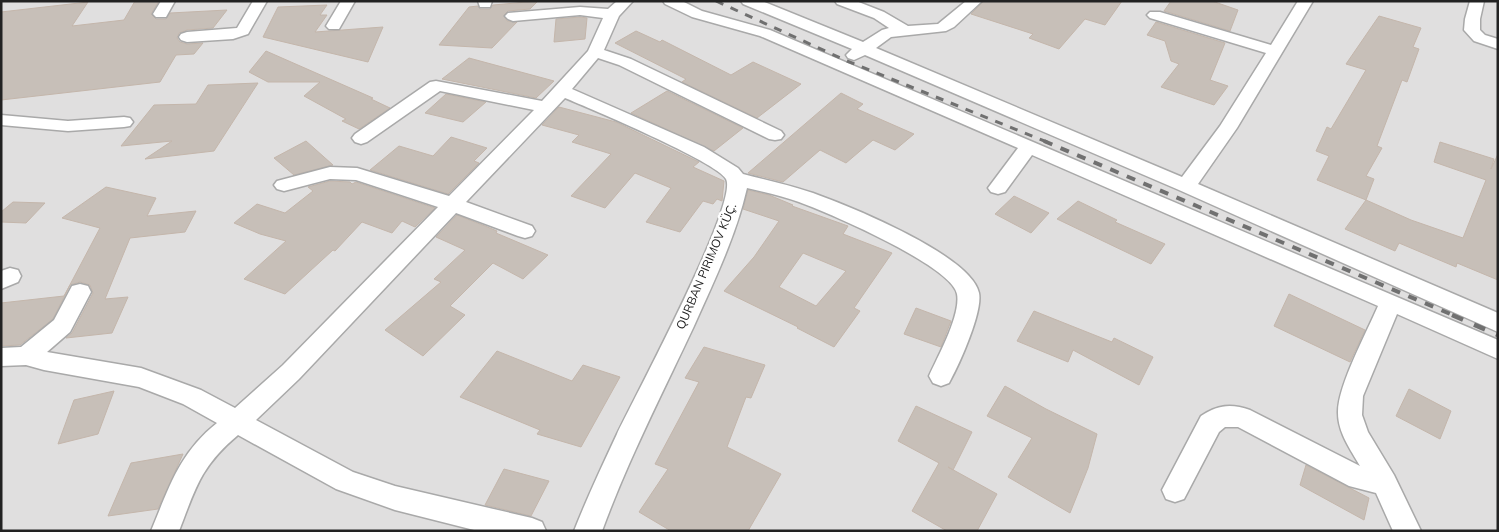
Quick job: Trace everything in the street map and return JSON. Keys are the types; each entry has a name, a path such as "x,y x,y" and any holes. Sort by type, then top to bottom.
{"street":[{"path":"187,37 233,34 243,31 260,1"},
{"path":"334,26 348,1"},
{"path":"165,531 187,476 197,459 214,440 291,372 562,91 595,52 612,14 626,1"},
{"path":"670,1 696,14 765,33 841,65 1392,302 1498,350"},
{"path":"748,1 1186,186 1498,323"},
{"path":"842,1 879,16 903,30"},
{"path":"841,65 862,48 887,33 903,30 941,28 949,24 975,1"},
{"path":"1186,186 1228,128 1305,1"},
{"path":"1477,1 1470,25 1472,34 1479,39 1498,44"},
{"path":"513,16 580,11 612,14"},
{"path":"1155,15 1275,51"},
{"path":"595,52 625,62 775,135"},
{"path":"361,138 436,86 444,86 546,107"},
{"path":"562,91 672,139 724,167 736,179 790,192 832,208 905,242 934,259 966,287 970,303 941,376"},
{"path":"1,120 68,126 124,122"},
{"path":"998,188 1029,146"},
{"path":"284,185 330,173 357,174 454,205 525,231"},
{"name":"QURBAN PIRIMOV KÜÇ.","path":"588,531 602,491 623,444 691,308 713,256 736,195 738,187 736,179"},
{"path":"14,356 62,326 80,292"},
{"path":"1392,302 1351,396 1350,415 1356,436 1385,483 1407,531"},
{"path":"14,356 75,364 140,378 192,397 345,481 395,498 532,531"},
{"path":"1174,490 1210,424 1222,416 1241,417 1358,478 1385,483"}],"shaded area":[{"path":"1,1 1498,1 1498,531 1,531"}],"building":[{"path":"135,1 159,1 151,14 156,19 166,19 170,13 227,10 213,28 187,30 179,33 177,38 180,42 187,44 203,43 194,54 176,55 160,82 1,100 1,12 88,2 72,26 124,20"},
{"path":"538,1 530,9 508,11 504,15 507,21 517,22 492,48 439,45 469,7 478,6 480,9 490,9 493,5"},
{"path":"984,1 1122,1 1105,25 1085,19 1059,49 1029,38 1033,34 971,14"},
{"path":"1171,1 1212,1 1238,10 1230,31 1164,11"},
{"path":"327,5 320,15 327,15 315,32 383,27 368,62 263,37 278,7"},
{"path":"1379,16 1421,28 1413,47 1419,49 1407,82 1402,80 1377,146 1382,148 1366,176 1374,179 1366,200 1317,180 1329,156 1316,151 1327,127 1331,129 1366,70 1346,64"},
{"path":"587,18 585,39 554,42 556,19"},
{"path":"1156,22 1225,43 1210,80 1228,86 1214,105 1161,87 1179,64 1171,61 1165,41 1147,35"},
{"path":"636,31 660,42 662,40 731,75 753,62 801,84 757,118 682,82 686,79 615,43"},
{"path":"266,51 373,98 371,99 390,108 359,129 342,121 346,119 304,96 320,82 268,82 249,72"},
{"path":"469,58 554,81 536,98 442,79"},
{"path":"258,83 214,151 145,159 172,141 121,146 154,105 196,104 208,85"},
{"path":"667,91 743,128 714,151 631,113"},
{"path":"841,93 863,104 857,109 914,134 895,150 873,140 846,163 820,150 783,182 748,173"},
{"path":"446,94 486,102 463,122 425,113"},
{"path":"559,107 616,122 699,162 693,167 724,181 722,201 717,199 713,204 703,201 680,232 646,222 671,188 635,173 605,208 571,196 611,154 572,142 579,135 542,125"},
{"path":"451,137 487,148 474,161 479,163 448,194 370,170 399,146 433,156"},
{"path":"306,141 333,165 294,175 274,158"},
{"path":"1440,142 1494,159 1491,169 1498,154 1498,280 1457,263 1456,267 1399,243 1395,251 1345,229 1366,200 1411,220 1463,238 1486,180 1434,162"},
{"path":"330,181 350,182 352,184 356,182 435,208 415,227 402,221 392,233 362,222 335,251 333,250 285,294 244,279 286,241 260,234 234,223 257,204 285,213 313,191 308,187"},
{"path":"106,187 156,198 147,216 196,211 185,232 130,238 105,299 128,297 112,333 66,338 72,333 93,293 90,285 80,282 70,285 53,319 20,345 1,346 1,303 64,296 100,228 62,218"},
{"path":"748,190 769,195 792,206 848,226 843,234 892,253 854,308 860,311 834,347 724,291 754,257 779,221 743,209","holes":["803,253 846,271 816,306 779,287"]},
{"path":"1014,196 1049,213 1031,233 995,214"},
{"path":"1078,201 1117,220 1115,222 1165,244 1151,264 1057,219"},
{"path":"13,202 45,203 26,223 1,222 1,212"},
{"path":"457,215 548,255 523,279 493,263 450,306 465,315 423,356 385,330 441,282 434,279 465,250 436,237"},
{"path":"1289,294 1365,330 1350,362 1274,326"},
{"path":"916,308 951,321 941,347 904,334"},
{"path":"1034,311 1112,342 1114,338 1153,357 1139,385 1073,350 1068,362 1017,341"},
{"path":"704,347 765,365 751,398 746,397 727,447 781,474 748,531 671,531 639,512 668,469 655,464 699,382 685,378"},
{"path":"497,351 572,381 583,365 620,377 581,447 537,434 540,430 460,397"},
{"path":"1005,386 1097,434 1088,468 1070,513 1008,477 1032,438 987,416"},
{"path":"1409,389 1451,411 1440,439 1396,416"},
{"path":"114,391 98,434 58,444 74,400"},
{"path":"916,406 972,432 953,470 997,494 977,531 947,531 912,511 939,463 898,441"},
{"path":"183,454 158,509 108,516 131,463"},
{"path":"1306,465 1369,498 1364,520 1300,485"},
{"path":"504,469 549,481 531,516 485,505"}],"railway":[{"path":"716,1 847,61 1047,142"},
{"path":"1044,141 1455,316"},
{"path":"1452,315 1498,335"}]}
